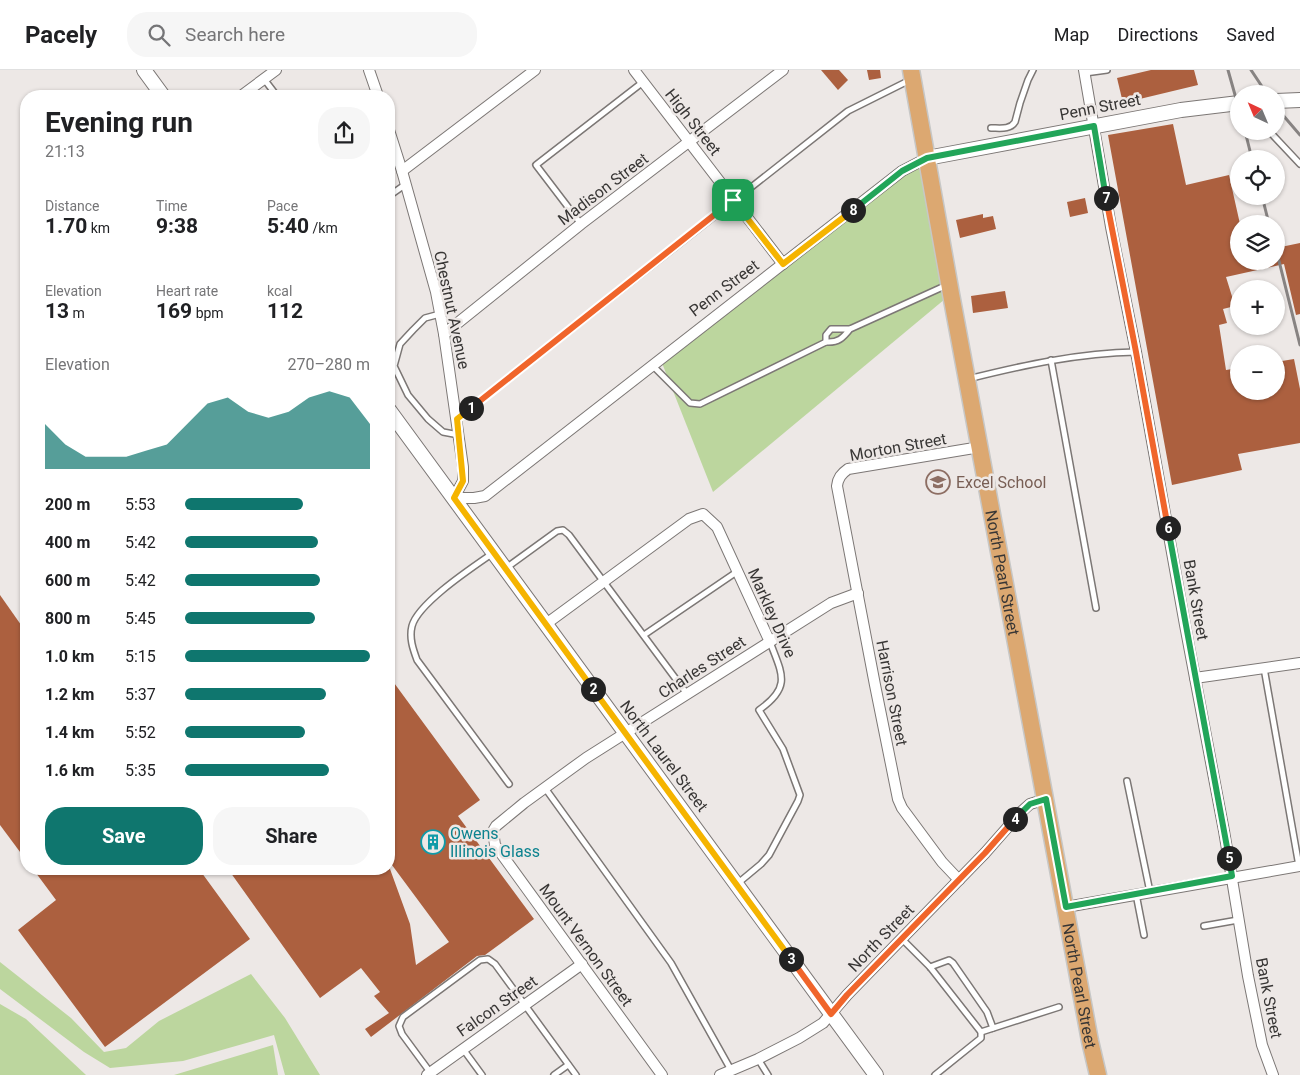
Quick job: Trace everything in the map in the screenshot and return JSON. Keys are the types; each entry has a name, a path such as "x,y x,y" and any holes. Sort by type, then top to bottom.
{"main road":[{"name":"North Pearl Street","path":"912,75 1090,1042 1098,1075"}],"street":[{"path":"144,70 159,90"},
{"path":"369,70 376,90"},
{"path":"402,172 534,70"},
{"name":"High Street","path":"634,70 783,264"},
{"name":"Madison Street","path":"444,334 581,224 782,70"},
{"name":"Bank Street","path":"1084,72 1262,1045 1274,1075"},
{"path":"249,90 269,74"},
{"path":"1285,101 1300,100"},
{"name":"Penn Street","path":"454,498 484,496 902,171 927,158 1181,110 1230,104"},
{"name":"Chestnut Avenue","path":"395,149 436,292 444,334 457,419 463,481 454,498"},
{"name":"North Laurel Street","path":"395,418 876,1075"},
{"name":"Morton Street","path":"839,493 838,479 848,469 980,447"},
{"name":"Harrison Street","path":"839,493 898,799 902,808 942,862 958,880"},
{"name":"Markley Drive","path":"546,624 689,519 704,514 717,527 770,642"},
{"name":"Charles Street","path":"494,829 524,803 586,758 831,603 858,593"},
{"path":"1195,678 1300,663"},
{"name":"North Street","path":"720,1075 758,1059 823,1023 1022,811 1030,804 1046,799"},
{"name":"Mount Vernon Street","path":"494,829 496,846 662,1075"},
{"path":"1066,907 1232,876 1299,866"},
{"name":"Falcon Street","path":"429,1074 582,964"}],"lane":[{"path":"991,128 1009,128 1013,126 1033,70"},
{"path":"1084,72 1107,70"},
{"path":"269,74 275,90"},
{"path":"457,419 848,111 912,75"},
{"path":"581,224 536,165 644,82"},
{"path":"1277,140 1300,164"},
{"path":"395,192 406,184"},
{"path":"826,342 826,335 831,329 850,329 950,284"},
{"path":"395,362 400,344 413,330 425,318 440,314"},
{"path":"652,365 690,402 700,404 826,342 835,343 844,337 850,329"},
{"path":"968,379 1051,360 1086,355 1136,352"},
{"path":"1051,360 1096,608"},
{"path":"395,368 408,395 428,419 443,432 459,435"},
{"path":"505,569 557,531 563,530 569,535 604,581 687,694"},
{"path":"493,552 438,594 422,610 412,625 411,644 417,660 508,784"},
{"path":"644,635 738,571"},
{"name":"Markley Drive","path":"736,884 769,855 800,794 783,750 759,710 778,695 782,683 781,672 770,642"},
{"path":"1264,668 1299,866"},
{"path":"1127,781 1150,892"},
{"path":"545,788 671,963 731,1070"},
{"path":"1136,894 1144,935"},
{"path":"1204,926 1239,920"},
{"path":"901,939 930,967 981,1032 981,1038 935,1075"},
{"path":"429,1074 402,1034 400,1026 403,1017 480,960 488,959 495,964 576,1075"},
{"path":"930,967 949,960 954,964 987,1012 993,1028"},
{"path":"981,1032 1059,1007"},
{"path":"463,1049 482,1075"},
{"path":"758,1059 768,1075"},
{"path":"554,1075 568,1065"}],"green space":[{"path":"927,158 951,294 713,492 660,358"},
{"path":"0,962 71,1018 104,1052 126,1048 159,1021 251,974 285,1018 320,1075 285,1075 274,1035 183,1061 110,1068 84,1052 0,989"},
{"path":"0,1004 26,1019 86,1075 0,1075"},
{"path":"273,1045 278,1075 174,1075"}],"building":[{"path":"821,70 839,70 848,80 838,90"},
{"path":"867,70 880,70 881,78 869,80"},
{"path":"1151,70 1194,70 1198,85 1123,103 1117,78"},
{"path":"1173,124 1186,185 1229,175 1230,205 1236,205 1238,215 1230,215 1230,270 1257,270 1226,277 1230,290 1230,307 1223,309 1227,323 1219,325 1226,370 1230,369 1230,400 1285,400 1285,360 1294,359 1300,389 1300,443 1238,454 1242,470 1172,485 1108,135"},
{"path":"1085,198 1088,213 1070,217 1067,202"},
{"path":"983,214 983,218 993,216 996,229 960,238 956,220"},
{"path":"1300,243 1300,314 1296,315 1285,268 1285,246"},
{"path":"1005,291 1008,308 973,313 971,296"},
{"path":"0,595 20,623 20,852 0,825"},
{"name":"Owens Illinois Glass","path":"395,684 480,800 458,816 534,919 485,955 477,956 371,1037 365,1029 389,1013 374,996 380,992 361,968 320,998 232,875 392,875 410,924 416,965 449,942 395,869"},
{"path":"37,875 203,875 250,939 105,1047 18,930 56,900"}],"railway":[{"path":"1228,70 1232,85"},
{"path":"1251,70 1261,85"},
{"path":"1285,118 1300,135"},
{"path":"1247,140 1250,150"},
{"path":"1264,205 1267,215"},
{"path":"1281,270 1300,345"}],"place":[{"name":"Excel School","path":"938,482"},
{"name":"Owens Illinois Glass","path":"433,842"}],"route":[{"path":"1094,126 1232,876 1066,907 1046,799 1030,804 1022,811 985,853 847,995 831,1014 771,933 454,498 463,481 457,419 733,200 783,264 902,171 927,158 1094,126"}]}
